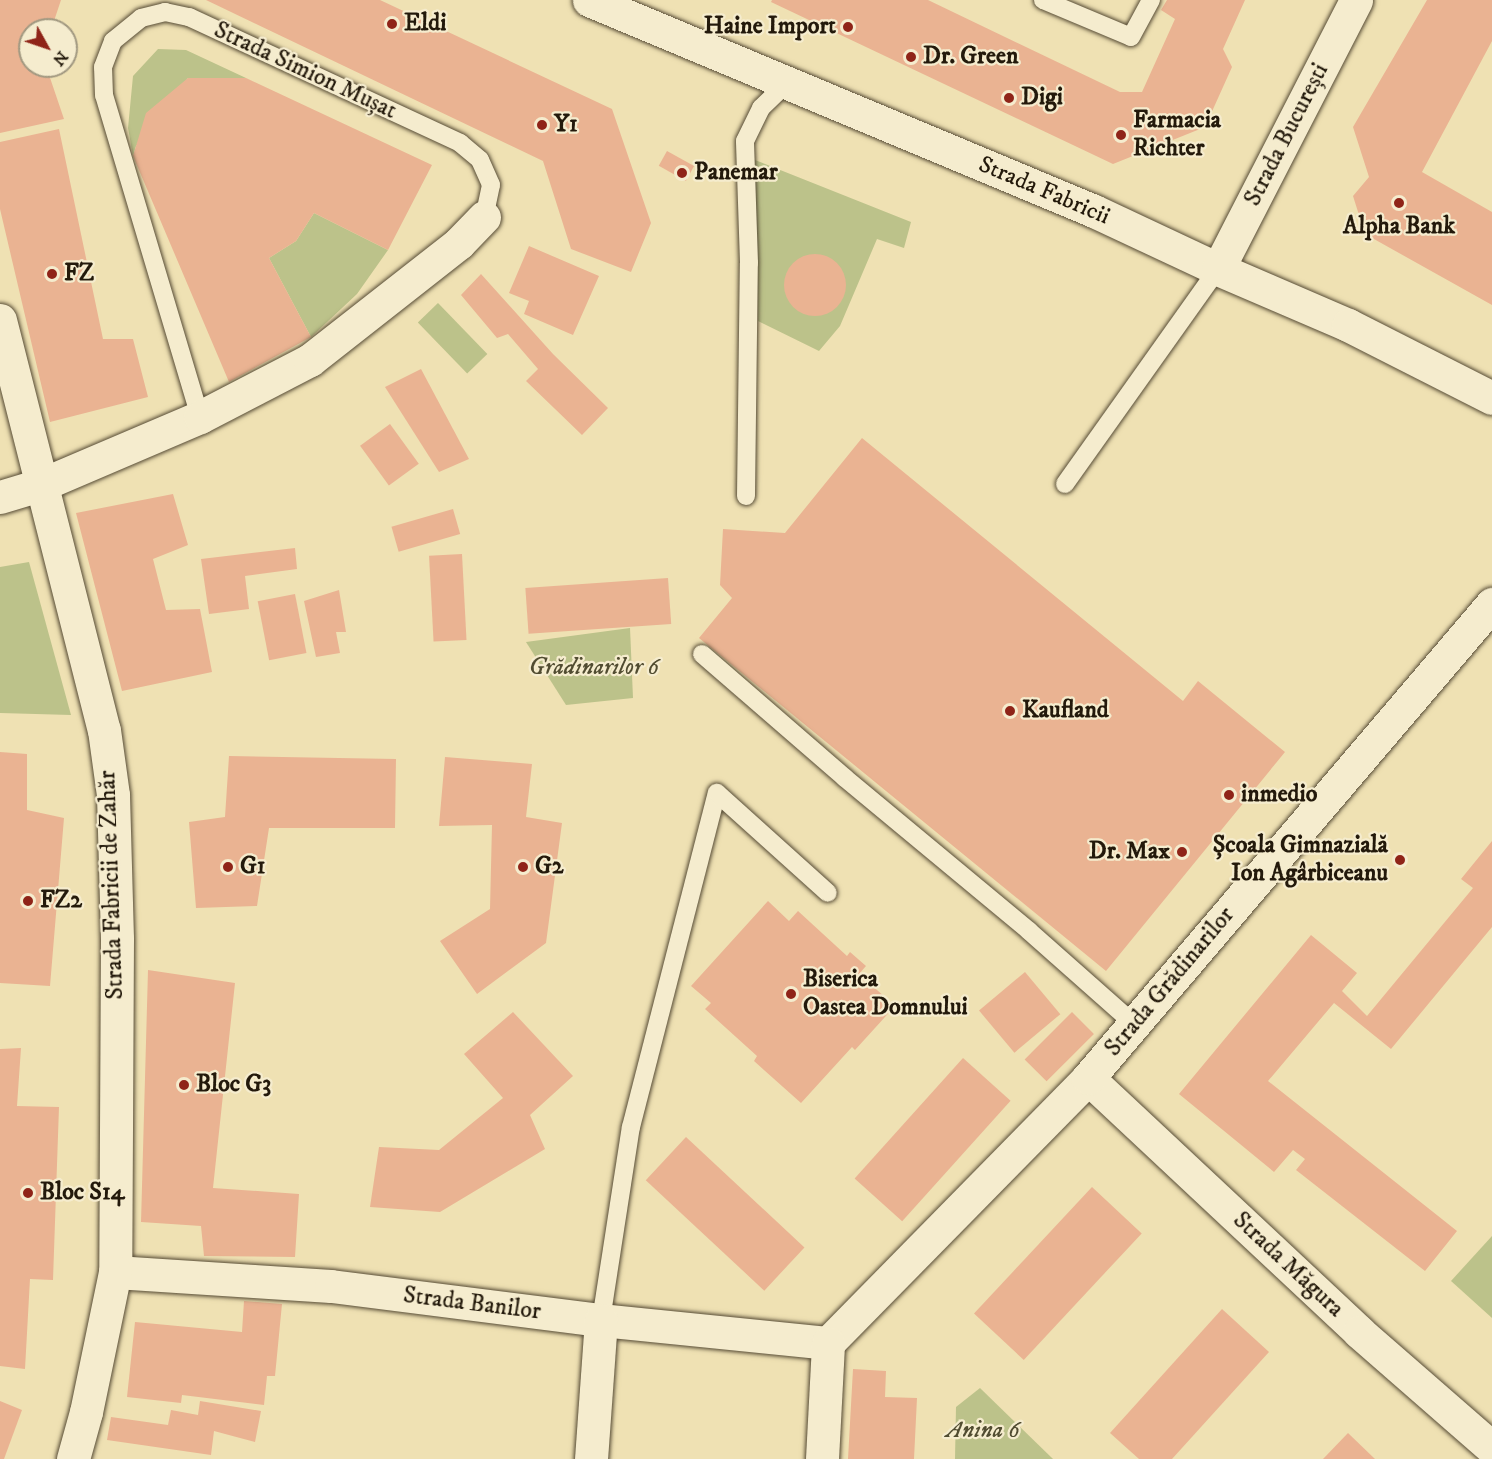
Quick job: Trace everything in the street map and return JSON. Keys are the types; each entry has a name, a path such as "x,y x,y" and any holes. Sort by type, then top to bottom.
{"street":[{"name":"Strada Fabricii","path":"589,0 1094,211 1348,325 1492,398"},
{"name":"Strada București","path":"1218,268 1356,0"},
{"name":"Strada Simion Mușat","path":"0,497 43,484 200,417 310,360 459,243 484,217"},
{"name":"Strada Fabricii de Zahăr","path":"0,320 104,730 113,795 117,939 115,1272 86,1412 73,1459"},
{"name":"Strada Grădinarilor","path":"828,1343 1088,1078 1492,604"},
{"name":"Strada Măgura","path":"1088,1078 1359,1332 1492,1448"},
{"name":"Strada Banilor","path":"115,1272 331,1286 601,1320 828,1343"},
{"path":"591,1459 601,1320"},
{"path":"822,1459 828,1343"}],"lane":[{"path":"1043,0 1131,37 1151,0"},
{"name":"Strada Simion Mușat","path":"200,417 104,95 103,67 113,41 141,18 165,12 189,17 460,143 480,160 491,184 484,217"},
{"path":"746,496 749,263 746,141 761,108 787,83"},
{"path":"1065,484 1218,268"},
{"path":"702,654 853,785 1029,931 1134,1024"},
{"path":"601,1320 612,1231 631,1127 717,793 828,893"}],"green space":[{"path":"158,49 186,50 246,78 188,78 136,146 133,156 128,128 133,76"},
{"path":"755,160 911,222 904,248 877,239 840,326 819,351 758,321"},
{"path":"314,213 388,250 357,294 311,337 269,258 296,241"},
{"path":"438,303 487,354 467,374 418,322"},
{"path":"29,562 71,715 0,713 0,567"},
{"name":"Grădinarilor 6","path":"630,628 633,698 566,705 526,642"},
{"path":"1492,1236 1492,1318 1451,1281"},
{"name":"Anina 6","path":"980,1388 1053,1459 955,1459 956,1407"}],"building":[{"path":"0,0 61,0 55,18 18,18 18,78 50,78 64,119 0,133"},
{"name":"Y1","path":"206,0 380,0 612,109 651,223 631,272 571,249 543,161"},
{"path":"772,0 928,0 1120,92 1142,92 1175,19 1161,10 1167,0 1245,0 1223,49 1232,67 1205,127 1113,164 771,2"},
{"path":"1427,0 1492,0 1492,41 1422,172 1492,212 1492,305 1365,234 1353,196 1369,177 1353,127"},
{"path":"188,78 246,78 432,165 388,250 314,213 296,241 269,258 311,337 229,382 133,156 146,113"},
{"name":"FZ","path":"59,129 103,339 133,339 148,397 50,422 0,209 0,142"},
{"name":"Panemar","path":"667,151 694,166 686,181 659,166"},
{"path":"529,246 599,276 573,335 524,314 529,301 509,293"},
{"path":"809,254 821,254 837,263 844,273 846,285 844,297 837,307 821,316 809,316 798,311 789,302 784,291 784,279 789,268 798,259"},
{"path":"481,274 553,354 608,408 582,435 526,381 538,369 508,334 497,338 461,295"},
{"path":"421,369 469,459 439,472 385,387"},
{"path":"390,424 419,464 389,485 360,446"},
{"name":"Kaufland","path":"862,438 1183,701 1198,681 1285,752 1106,971 699,638 732,598 720,585 723,529 785,533"},
{"path":"173,494 188,545 153,559 166,610 200,609 212,672 122,691 76,513"},
{"path":"453,509 460,534 399,552 391,527"},
{"path":"295,548 297,569 245,576 249,609 209,614 201,559"},
{"path":"462,554 467,640 434,642 429,556"},
{"path":"668,578 671,624 529,634 525,588"},
{"path":"339,590 346,632 336,632 340,653 316,657 304,601"},
{"path":"295,594 306,653 269,660 258,601"},
{"name":"FZ2","path":"0,752 27,754 27,810 64,818 50,986 0,983"},
{"name":"G1","path":"229,756 396,759 395,828 269,828 257,906 196,908 189,822 225,817"},
{"name":"G2","path":"445,757 532,764 526,817 562,823 546,943 477,994 440,941 490,909 492,825 439,826"},
{"path":"1492,841 1492,927 1391,1049 1334,1003 1268,1081 1457,1231 1425,1271 1296,1170 1305,1159 1293,1150 1274,1172 1179,1094 1311,935 1357,973 1342,991 1367,1016 1473,888 1461,879"},
{"name":"Biserica Oastea Domnului","path":"768,901 789,921 798,911 847,956 850,952 866,966 859,974 895,1006 855,1050 852,1047 801,1103 754,1061 757,1056 705,1009 711,1003 691,986"},
{"name":"Bloc G3","path":"148,970 235,983 213,1188 299,1194 295,1257 204,1256 201,1226 141,1222"},
{"path":"1025,972 1060,1014 1014,1053 979,1011"},
{"path":"513,1012 573,1076 530,1115 545,1149 440,1212 370,1207 379,1147 439,1150 503,1098 464,1054"},
{"path":"1072,1012 1094,1034 1047,1081 1025,1059"},
{"name":"Bloc S14","path":"21,1048 17,1106 59,1107 53,1280 30,1279 25,1369 0,1366 0,1049"},
{"path":"963,1058 1011,1101 902,1221 855,1178"},
{"path":"686,1137 804,1247 764,1291 646,1180"},
{"path":"1092,1187 1142,1233 1024,1360 974,1314"},
{"path":"244,1301 282,1304 275,1376 267,1376 264,1405 182,1395 181,1403 127,1397 135,1322 242,1332"},
{"path":"1222,1309 1269,1352 1172,1459 1139,1459 1110,1433"},
{"path":"853,1369 886,1371 885,1397 917,1398 914,1459 848,1459"},
{"path":"0,1401 22,1410 4,1459 0,1459"},
{"path":"200,1401 261,1411 255,1442 214,1431 211,1455 107,1440 111,1417 168,1425 171,1410 198,1415"},
{"path":"1348,1433 1375,1459 1323,1459"}],"place":[{"name":"Eldi","path":"392,24"},
{"name":"Haine Import","path":"848,27"},
{"name":"Dr. Green","path":"911,57"},
{"name":"Digi","path":"1009,98"},
{"name":"Y1","path":"542,125"},
{"name":"Farmacia Richter","path":"1121,135"},
{"name":"Panemar","path":"682,173"},
{"name":"Alpha Bank","path":"1399,203"},
{"name":"FZ","path":"52,274"},
{"name":"Kaufland","path":"1010,711"},
{"name":"inmedio","path":"1229,795"},
{"name":"Dr. Max","path":"1182,852"},
{"name":"Școala Gimnazială Ion Agârbiceanu","path":"1400,860"},
{"name":"G1","path":"228,867"},
{"name":"G2","path":"523,867"},
{"name":"FZ2","path":"28,901"},
{"name":"Biserica Oastea Domnului","path":"791,994"},
{"name":"Bloc G3","path":"184,1085"},
{"name":"Bloc S14","path":"28,1193"}]}
